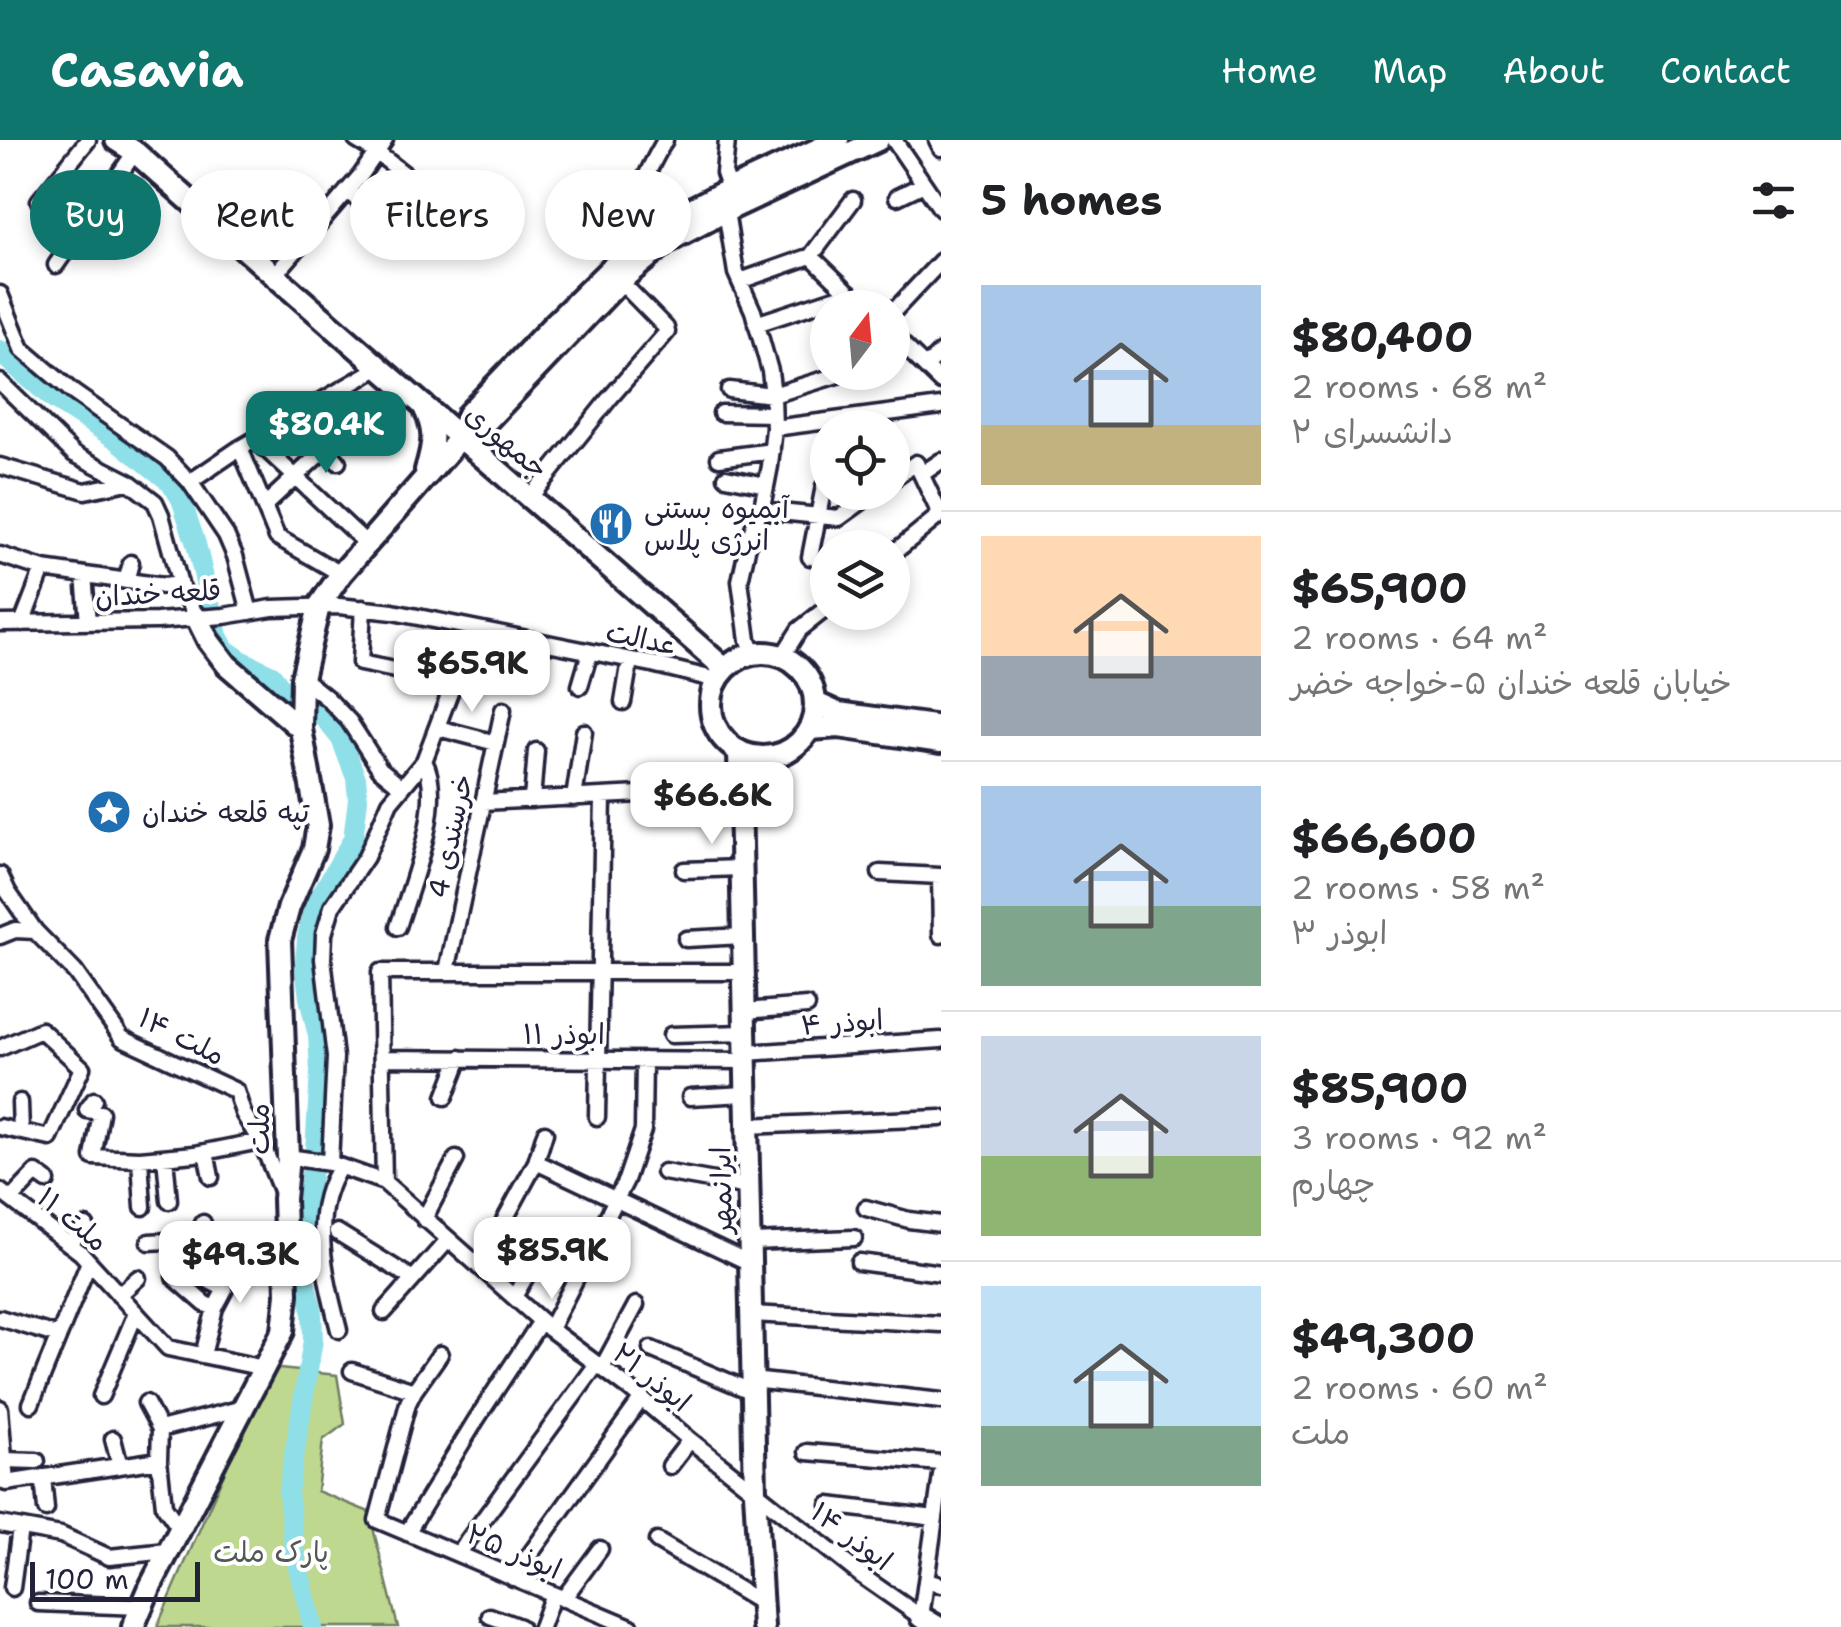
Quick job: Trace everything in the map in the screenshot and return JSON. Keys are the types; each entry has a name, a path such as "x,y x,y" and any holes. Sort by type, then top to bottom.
{"main road":[{"name":"جمهوری","path":"116,140 136,152 530,496 721,675"},
{"path":"691,214 837,147 878,140"},
{"path":"319,606 341,574 460,438 482,426 620,281 728,200"},
{"path":"460,438 468,414 621,260"},
{"path":"423,405 434,436 423,479"},
{"name":"ملت","path":"137,1617 283,1331 288,1156 280,940 289,907 314,849 318,825 301,718 302,682 319,606"},
{"path":"201,618 208,640 227,665 301,718"},
{"path":"752,654 782,656 799,667 808,677 816,703 810,729 791,749 779,754 752,756 739,751 719,732 714,720 712,693 721,675 736,660 752,654"},
{"path":"816,703 838,712 941,727"},
{"path":"810,729 839,727 941,742"},
{"name":"ایرانمهر","path":"739,751 755,1492 763,1627"}],"street":[{"path":"64,170 88,140"},
{"path":"356,140 381,146 405,170"},
{"path":"650,170 665,140"},
{"path":"728,140 724,173 736,273 756,324 773,395 772,451 766,485 740,580 752,654"},
{"path":"894,140 941,209"},
{"path":"937,140 941,148"},
{"path":"274,276 381,146"},
{"path":"56,265 136,152"},
{"path":"897,198 924,184"},
{"path":"740,281 811,256 853,200"},
{"path":"811,256 847,290"},
{"path":"910,294 941,261"},
{"path":"530,496 667,332 620,281"},
{"path":"0,294 22,350 74,393 167,458 190,482 226,536 250,612"},
{"path":"756,324 810,306"},
{"path":"926,367 941,352"},
{"path":"912,353 941,382"},
{"path":"190,482 240,448 380,367"},
{"path":"729,390 773,395 810,384"},
{"path":"2,385 74,454 129,482 155,502 180,584 201,618"},
{"path":"332,395 376,437"},
{"path":"722,413 774,421 941,406"},
{"path":"297,415 338,462"},
{"path":"255,439 367,544"},
{"path":"240,448 277,536 341,574"},
{"path":"264,506 326,448"},
{"path":"719,458 772,451"},
{"path":"910,473 941,461"},
{"path":"0,466 86,491 129,482"},
{"path":"910,539 941,514 919,469"},
{"path":"726,477 766,485"},
{"path":"760,510 839,518 850,510"},
{"path":"816,530 820,510"},
{"path":"1,557 43,569 163,586 180,584"},
{"path":"126,581 131,563"},
{"path":"22,623 43,569"},
{"path":"84,575 88,622"},
{"name":"قلعه خندان","path":"2,626 201,618 319,606"},
{"name":"عدالت","path":"319,606 394,612 721,675"},
{"path":"363,608 360,663 454,682 513,675 520,639"},
{"path":"782,656 798,630 810,621"},
{"path":"580,686 590,652"},
{"path":"623,702 630,660"},
{"path":"302,682 338,710 380,769 402,787"},
{"path":"339,1330 326,1273 322,1227 332,1164 335,1057 323,959 324,934 332,907 366,857 390,802 424,760 454,682"},
{"name":"خرسندی 4","path":"447,972 503,710"},
{"path":"438,728 496,743"},
{"path":"574,798 584,732"},
{"path":"532,800 536,750"},
{"path":"398,926 429,822 433,789 424,760"},
{"path":"483,802 740,789"},
{"path":"597,1118 603,796"},
{"path":"684,870 742,868"},
{"path":"880,873 940,876 940,935"},
{"name":"۱۴ ملت","path":"0,875 35,931 75,972 122,1038 236,1091 284,1199"},
{"path":"0,936 15,930 35,931"},
{"path":"686,940 743,936"},
{"path":"384,1182 380,972 744,972"},
{"path":"744,1011 807,1006"},
{"path":"0,1048 41,1030 82,1068 50,1138 0,1127"},
{"path":"672,1035 745,1049"},
{"name":"ابوذر ۴","path":"745,1049 941,1040"},
{"name":"ابوذر ۱۱","path":"382,1058 644,1060 745,1049"},
{"path":"446,1097 460,1058"},
{"path":"407,1533 476,1420 546,1325 626,1180 643,1130 644,1060"},
{"path":"690,1097 746,1094"},
{"path":"94,1100 86,1110 101,1113 93,1157 165,1157 260,1141"},
{"path":"20,1102 21,1132"},
{"path":"747,1126 941,1118"},
{"path":"480,1267 536,1162 545,1133"},
{"path":"206,1152 212,1176"},
{"name":"۲۱ ابوذر","path":"288,1156 332,1164 384,1182 546,1325 755,1492"},
{"path":"165,1157 169,1200"},
{"path":"140,1159 142,1207"},
{"path":"424,1219 456,1159"},
{"path":"536,1162 616,1199 750,1252 854,1238"},
{"path":"664,1172 748,1187"},
{"path":"6,1195 36,1174 47,1181"},
{"name":"۱۱ ملت","path":"6,1195 90,1262 168,1348 264,1368"},
{"path":"866,1208 941,1224"},
{"path":"203,1222 212,1282 224,1289 214,1308 203,1355"},
{"path":"69,1244 86,1226"},
{"path":"337,1232 413,1279"},
{"path":"149,1242 206,1239"},
{"path":"384,1312 448,1240"},
{"path":"209,1259 286,1259"},
{"path":"514,1297 536,1259"},
{"path":"31,1404 90,1262"},
{"path":"860,1262 941,1273"},
{"path":"174,1276 214,1308"},
{"path":"119,1295 138,1278"},
{"path":"458,1554 554,1420 599,1366 636,1305"},
{"path":"102,1396 136,1313"},
{"path":"751,1314 941,1324"},
{"path":"0,1318 59,1336"},
{"path":"651,1350 753,1386 941,1401"},
{"path":"352,1370 414,1391 440,1354"},
{"name":"ابوذر ۲۵","path":"414,1391 378,1520 631,1627"},
{"path":"513,1578 642,1398"},
{"path":"146,1403 160,1428 164,1506 180,1528"},
{"path":"0,1408 6,1483 159,1460"},
{"path":"160,1428 242,1408"},
{"path":"113,1439 120,1466"},
{"path":"670,1466 690,1440"},
{"path":"807,1452 941,1463"},
{"path":"4,1460 37,1462"},
{"path":"43,1478 46,1509"},
{"path":"929,1622 940,1483"},
{"name":"۱۴ ابوذر","path":"755,1492 862,1576 929,1622"},
{"path":"829,1505 935,1518"},
{"path":"0,1524 62,1535 108,1557 168,1551"},
{"path":"12,1588 20,1528"},
{"path":"657,1540 761,1603"},
{"path":"541,1627 558,1596 600,1549"},
{"path":"38,1603 137,1617"},
{"path":"490,1616 520,1627"}],"green space":[{"name":"پارک ملت","path":"270,1368 337,1375 345,1424 323,1440 317,1491 369,1512 398,1627 157,1627"}],"waterway":[{"path":"0,350 53,399 116,439 171,483 181,499 196,544 218,636 225,649 272,675 285,692 325,719 341,739 356,778 358,799 353,839 313,909 305,966 318,1036 320,1072 315,1151 303,1225 303,1274 312,1309 313,1340 288,1492 295,1555 313,1627"}],"place":[{"name":"آبمیوه بستنی انرژی پلاس","path":"611,524"},
{"name":"تپه قلعه خندان","path":"109,812"}]}
